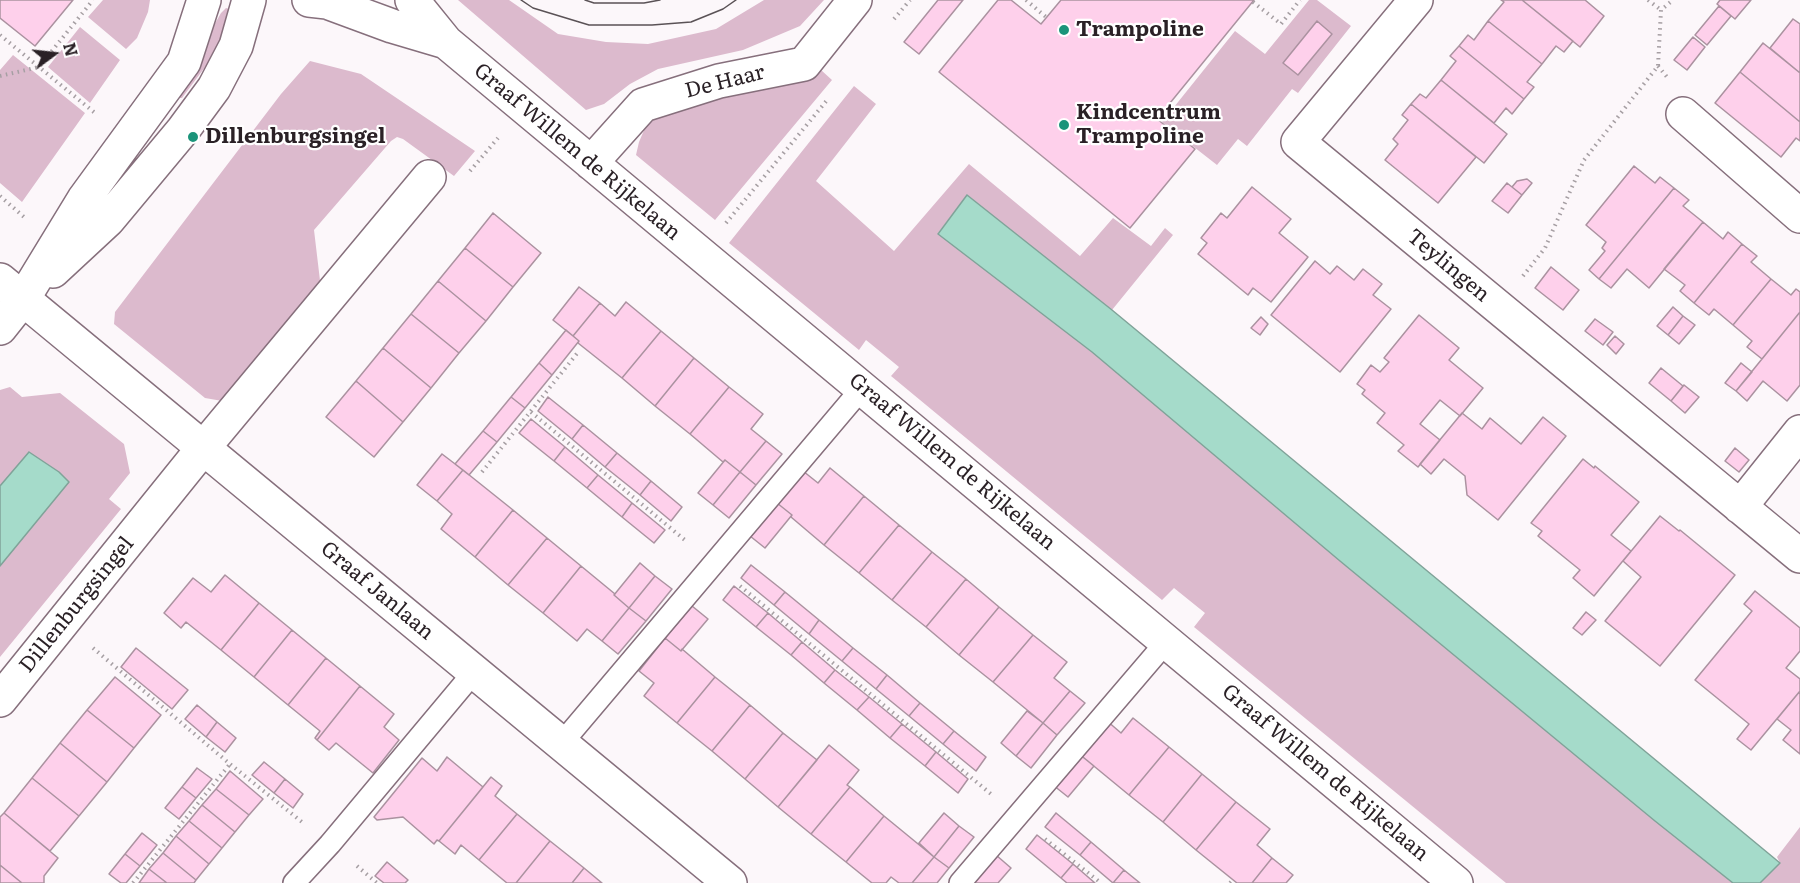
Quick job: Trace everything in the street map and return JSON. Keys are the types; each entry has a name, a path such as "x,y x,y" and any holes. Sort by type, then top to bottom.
{"street":[{"path":"0,328 12,289 84,200 184,62 204,0"},
{"path":"12,289 108,220 183,130 214,88 236,45 249,0"},
{"name":"Graaf Willem de Rijkelaan","path":"309,0 327,2 392,26 446,42"},
{"name":"Graaf Willem de Rijkelaan","path":"412,0 446,42 1456,883"},
{"name":"De Haar","path":"591,163 643,105 719,81 804,63 855,0"},
{"name":"Teylingen","path":"1416,0 1298,142 1800,556"},
{"path":"1683,114 1800,216"},
{"name":"Dillenburgsingel","path":"0,700 204,447 429,177"},
{"name":"Graaf Janlaan","path":"12,289 730,883"},
{"path":"1740,507 1800,432"}],"lane":[{"path":"561,744 863,387"},
{"path":"960,883 1167,641"},
{"path":"294,883 330,844 474,672"}],"path":[{"path":"0,76 39,67 93,0"},
{"path":"887,28 910,0"},
{"path":"1026,0 1046,17"},
{"path":"1253,2 1281,24 1300,0"},
{"path":"1648,0 1661,10"},
{"path":"1498,308 1545,248 1584,160 1658,66 1661,10 1673,0"},
{"path":"0,35 127,140"},
{"path":"719,231 833,92"},
{"path":"482,472 579,351"},
{"path":"531,412 1017,817 1101,883"},
{"path":"62,623 377,883"},
{"path":"133,883 230,764"}],"shaded area":[{"path":"103,0 150,0 148,12 137,38 126,49 88,17"},
{"path":"458,0 509,0 558,34 606,42 648,44 716,29 764,0 824,0 800,26 743,50 658,69 630,84 604,104 586,110"},
{"path":"1309,0 1317,0 1351,26 1298,93 1292,89 1247,146 1238,139 1217,165 1162,122 1235,31 1265,54"},
{"path":"226,8 232,10 217,51 182,98 178,98 178,93 204,52 213,27"},
{"path":"80,27 120,60 90,103 48,67"},
{"path":"13,55 85,113 22,202 0,183 0,70"},
{"path":"310,61 361,74 475,151 454,176 403,139 397,137 391,141 314,230 321,289 228,402 205,398 114,324 115,312 281,94"},
{"path":"821,70 832,80 715,220 636,155 645,128 667,111 809,76"},
{"path":"854,86 876,104 816,181 894,251 969,164 1080,256 1113,218 1151,246 1165,228 1173,235 1112,310 967,195 938,233 1092,352 1340,561 1733,883 1506,883 1194,627 1205,613 1174,588 1162,600 891,376 899,367 866,340 859,350 729,243"},
{"path":"967,195 1112,310 1780,863 1760,883 1733,883 1340,561 1092,352 938,234"},
{"path":"10,387 22,397 60,393 124,444 130,473 109,499 121,509 0,657 0,566 69,482 29,452 0,486 0,390"},
{"path":"29,452 59,472 69,482 0,566 0,486"},
{"path":"1800,827 1800,883 1760,883 1780,863 1777,857"}],"building":[{"path":"0,0 73,0 35,46 0,18"},
{"path":"938,0 963,0 919,54 904,42"},
{"path":"998,0 1011,0 1041,24 1061,0 1254,0 1157,119 1195,149 1130,228 939,72"},
{"path":"1501,0 1522,0 1573,41 1564,52 1556,46 1542,64 1488,21 1504,2"},
{"path":"1522,0 1585,0 1604,16 1580,47"},
{"path":"1720,0 1751,0 1735,19 1717,4"},
{"path":"1719,6 1731,16 1707,45 1695,35"},
{"path":"1793,19 1800,24 1800,73 1770,48"},
{"path":"1317,21 1332,34 1298,75 1283,63"},
{"path":"1488,21 1542,64 1527,82 1534,87 1524,99 1459,46 1468,35 1474,40"},
{"path":"1693,37 1705,47 1687,70 1674,60"},
{"path":"1763,43 1800,73 1800,122 1740,72"},
{"path":"1459,46 1524,99 1512,114 1506,108 1494,123 1441,80 1456,61 1450,56"},
{"path":"1740,72 1800,122 1800,141 1796,138 1781,157 1715,103"},
{"path":"1441,80 1507,134 1484,163 1411,104 1420,94 1426,98"},
{"path":"1411,104 1476,157 1438,203 1385,160 1398,144 1393,139 1408,120 1402,115"},
{"path":"1634,166 1655,183 1660,177 1674,188 1599,279 1589,270 1605,251 1602,248 1606,242 1586,225"},
{"path":"1527,179 1532,183 1522,195 1512,187 1517,181"},
{"path":"1507,183 1522,195 1508,213 1492,201"},
{"path":"1252,187 1291,219 1279,233 1308,257 1271,302 1253,288 1248,295 1198,254 1207,243 1201,238 1221,213 1227,218"},
{"path":"1674,188 1689,200 1683,206 1703,222 1649,288 1627,269 1611,288 1599,279"},
{"path":"493,213 541,253 513,287 465,248"},
{"path":"1703,222 1723,239 1728,232 1742,244 1694,303 1680,291 1685,285 1664,269"},
{"path":"1742,244 1757,256 1751,262 1771,279 1733,325 1714,309 1709,315 1694,303"},
{"path":"465,248 513,287 486,321 438,281"},
{"path":"1315,261 1330,274 1337,266 1354,280 1363,269 1382,284 1373,295 1391,309 1340,372 1271,315"},
{"path":"1551,267 1579,290 1563,310 1535,288"},
{"path":"1771,279 1791,295 1796,289 1800,292 1800,312 1762,359 1747,347 1752,341 1733,325"},
{"path":"438,281 486,321 459,353 411,314"},
{"path":"579,287 600,303 573,336 553,320"},
{"path":"626,302 661,331 622,378 578,343 579,341 573,336 600,303 615,316"},
{"path":"1673,307 1683,316 1668,335 1657,326"},
{"path":"1800,312 1800,385 1787,401 1763,381 1747,401 1736,391"},
{"path":"411,314 459,353 431,388 383,348"},
{"path":"1419,315 1459,348 1449,360 1483,388 1460,416 1440,400 1420,424 1440,440 1418,467 1398,451 1404,445 1377,423 1385,413 1362,394 1365,390 1357,384 1371,365 1380,372 1389,362 1384,358"},
{"path":"1683,316 1695,325 1679,344 1668,335"},
{"path":"1261,317 1268,324 1260,335 1251,328"},
{"path":"1595,319 1613,332 1603,345 1585,331"},
{"path":"566,330 579,341 552,375 539,363"},
{"path":"661,331 694,358 655,406 622,378"},
{"path":"1615,336 1624,344 1616,354 1607,345"},
{"path":"383,348 431,388 403,422 356,381"},
{"path":"694,358 729,387 690,434 655,406"},
{"path":"539,363 552,375 525,408 511,397"},
{"path":"1741,363 1752,372 1736,391 1725,383"},
{"path":"1661,368 1683,386 1671,401 1649,383"},
{"path":"356,381 403,422 374,457 326,417"},
{"path":"1684,385 1699,397 1685,413 1671,401"},
{"path":"729,387 763,414 751,429 766,441 740,472 725,460 723,462 690,434"},
{"path":"511,397 525,408 497,442 483,431"},
{"path":"548,397 583,425 572,439 538,411"},
{"path":"1462,413 1482,429 1490,418 1521,444 1543,417 1566,436 1498,520 1467,495 1465,476 1444,459 1431,474 1420,464"},
{"path":"531,419 565,447 554,461 519,433"},
{"path":"583,425 617,453 605,467 572,439"},
{"path":"483,431 497,442 469,475 455,464"},
{"path":"766,441 782,454 756,485 740,472"},
{"path":"565,447 598,475 587,488 554,461"},
{"path":"1735,448 1749,460 1739,472 1725,461"},
{"path":"617,453 651,481 640,495 605,467"},
{"path":"442,454 463,470 437,501 417,485"},
{"path":"1583,459 1639,502 1611,535 1631,551 1594,596 1573,578 1580,570 1538,536 1542,531 1531,523"},
{"path":"725,460 740,472 713,505 698,493"},
{"path":"830,468 864,496 824,545 777,503 803,471 818,483"},
{"path":"463,470 513,510 475,557 441,529 452,514 437,501"},
{"path":"740,472 756,485 729,518 713,505"},
{"path":"598,475 632,503 622,517 587,488"},
{"path":"651,481 682,507 671,521 640,495"},
{"path":"864,496 899,525 859,573 824,545"},
{"path":"632,503 665,530 654,543 622,517"},
{"path":"777,503 792,515 765,548 750,536"},
{"path":"513,510 547,538 508,585 475,557"},
{"path":"1660,516 1735,575 1660,666 1605,621 1641,577 1623,561"},
{"path":"899,525 932,552 892,600 859,573"},
{"path":"547,538 581,566 543,613 508,585"},
{"path":"932,552 966,579 926,627 892,600"},
{"path":"640,563 655,576 629,608 614,595"},
{"path":"751,565 785,592 774,605 741,578"},
{"path":"581,566 629,608 602,641 587,629 577,641 543,613"},
{"path":"225,575 259,603 221,650 186,622 181,628 164,613 193,578 211,592"},
{"path":"655,576 672,589 646,621 629,608"},
{"path":"966,579 999,607 959,655 926,627"},
{"path":"734,586 768,613 756,627 723,600"},
{"path":"1755,591 1800,628 1800,651 1786,668 1800,679 1800,691 1751,750 1737,739 1749,724 1695,680 1752,611 1744,604"},
{"path":"785,592 819,620 809,634 774,605"},
{"path":"259,603 292,630 254,677 221,650"},
{"path":"692,606 708,619 681,651 665,638"},
{"path":"999,607 1033,635 993,682 959,655"},
{"path":"629,608 646,621 618,654 602,641"},
{"path":"1586,612 1596,620 1582,635 1573,628"},
{"path":"768,613 802,642 791,655 756,627"},
{"path":"819,620 853,648 842,661 809,634"},
{"path":"292,630 326,658 288,705 254,677"},
{"path":"1033,635 1067,662 1054,678 1070,691 1043,723 993,682"},
{"path":"665,638 715,677 677,723 644,696 654,683 639,671"},
{"path":"802,642 835,670 824,683 791,655"},
{"path":"136,648 188,690 172,709 121,667"},
{"path":"853,648 887,675 876,689 842,661"},
{"path":"326,658 360,686 317,740 315,738 320,731 288,705"},
{"path":"835,670 869,697 857,710 824,683"},
{"path":"887,675 920,703 909,716 876,689"},
{"path":"115,677 161,715 134,748 87,710"},
{"path":"715,677 750,705 712,751 677,723"},
{"path":"360,686 394,714 384,727 399,740 373,773 336,743 329,750 317,740"},
{"path":"1070,691 1085,703 1057,735 1043,723"},
{"path":"1800,691 1800,754 1783,740 1791,730 1777,719"},
{"path":"869,697 902,724 890,738 857,710"},
{"path":"920,703 954,731 943,744 909,716"},
{"path":"197,705 217,722 206,737 185,719"},
{"path":"750,705 783,733 745,779 712,751"},
{"path":"87,710 134,748 107,782 60,743"},
{"path":"1027,711 1043,723 1016,756 1001,743"},
{"path":"1133,718 1169,747 1129,795 1078,753 1106,720 1121,733"},
{"path":"217,722 236,738 225,752 206,737"},
{"path":"1043,723 1057,735 1031,768 1016,756"},
{"path":"902,724 936,752 925,766 890,738"},
{"path":"954,731 986,757 976,771 943,744"},
{"path":"783,733 817,760 778,807 745,779"},
{"path":"60,743 107,782 79,816 32,778"},
{"path":"829,745 859,770 847,785 850,787 811,834 778,807"},
{"path":"1169,747 1202,774 1163,822 1129,795"},
{"path":"936,752 968,779 958,793 925,766"},
{"path":"1078,753 1094,766 1068,797 1053,785"},
{"path":"447,757 483,787 439,841 437,840 434,844 403,817 377,820 374,817 422,758 437,771"},
{"path":"264,762 285,779 274,793 252,775"},
{"path":"197,768 212,779 196,798 182,787"},
{"path":"230,771 263,799 249,815 216,789"},
{"path":"1202,774 1236,802 1196,850 1163,822"},
{"path":"491,777 502,786 495,796 517,814 479,860 461,845 455,854 439,841"},
{"path":"32,778 79,816 50,851 4,813"},
{"path":"285,779 303,794 293,808 274,793"},
{"path":"182,787 196,798 179,819 165,808"},
{"path":"850,787 884,816 846,862 811,834"},
{"path":"216,789 249,815 235,832 202,805"},
{"path":"1236,802 1270,829 1257,845 1272,858 1252,883 1237,883 1196,850"},
{"path":"202,805 235,832 222,848 189,821"},
{"path":"4,813 58,858 44,876 44,883 22,883 0,865 0,817"},
{"path":"944,813 959,826 934,857 919,843"},
{"path":"1056,813 1091,842 1080,855 1045,827"},
{"path":"517,814 550,841 516,883 507,883 479,860"},
{"path":"884,816 934,857 912,883 899,883 891,877 886,883 872,883 846,862"},
{"path":"189,821 222,848 209,864 176,836"},
{"path":"959,826 974,837 949,868 934,857"},
{"path":"142,833 157,845 140,866 125,854"},
{"path":"1037,835 1073,864 1061,878 1026,849"},
{"path":"176,836 209,864 196,880 163,853"},
{"path":"550,841 584,868 572,883 516,883"},
{"path":"1091,842 1124,870 1113,883 1080,855"},
{"path":"163,853 196,880 194,883 167,883 149,869"},
{"path":"125,854 140,866 126,883 121,883 109,874"},
{"path":"996,855 1011,868 998,883 974,883"},
{"path":"934,857 949,868 937,883 912,883"},
{"path":"1272,858 1293,875 1286,883 1252,883"},
{"path":"387,862 408,880 405,883 384,883 375,876"},
{"path":"1073,864 1095,883 1067,883 1061,878"},
{"path":"0,865 22,883 0,883"},
{"path":"584,868 602,883 572,883"},
{"path":"149,869 167,883 139,883"},
{"path":"1124,870 1140,883 1113,883"}],"tram line":[{"path":"521,0 533,8 589,25 652,25 691,22 723,9 736,0"},
{"path":"585,0 594,3 644,3 660,0"}],"place":[{"name":"Trampoline","path":"1064,30"},
{"name":"Kindcentrum Trampoline","path":"1064,125"},
{"name":"Dillenburgsingel","path":"193,137"}]}
